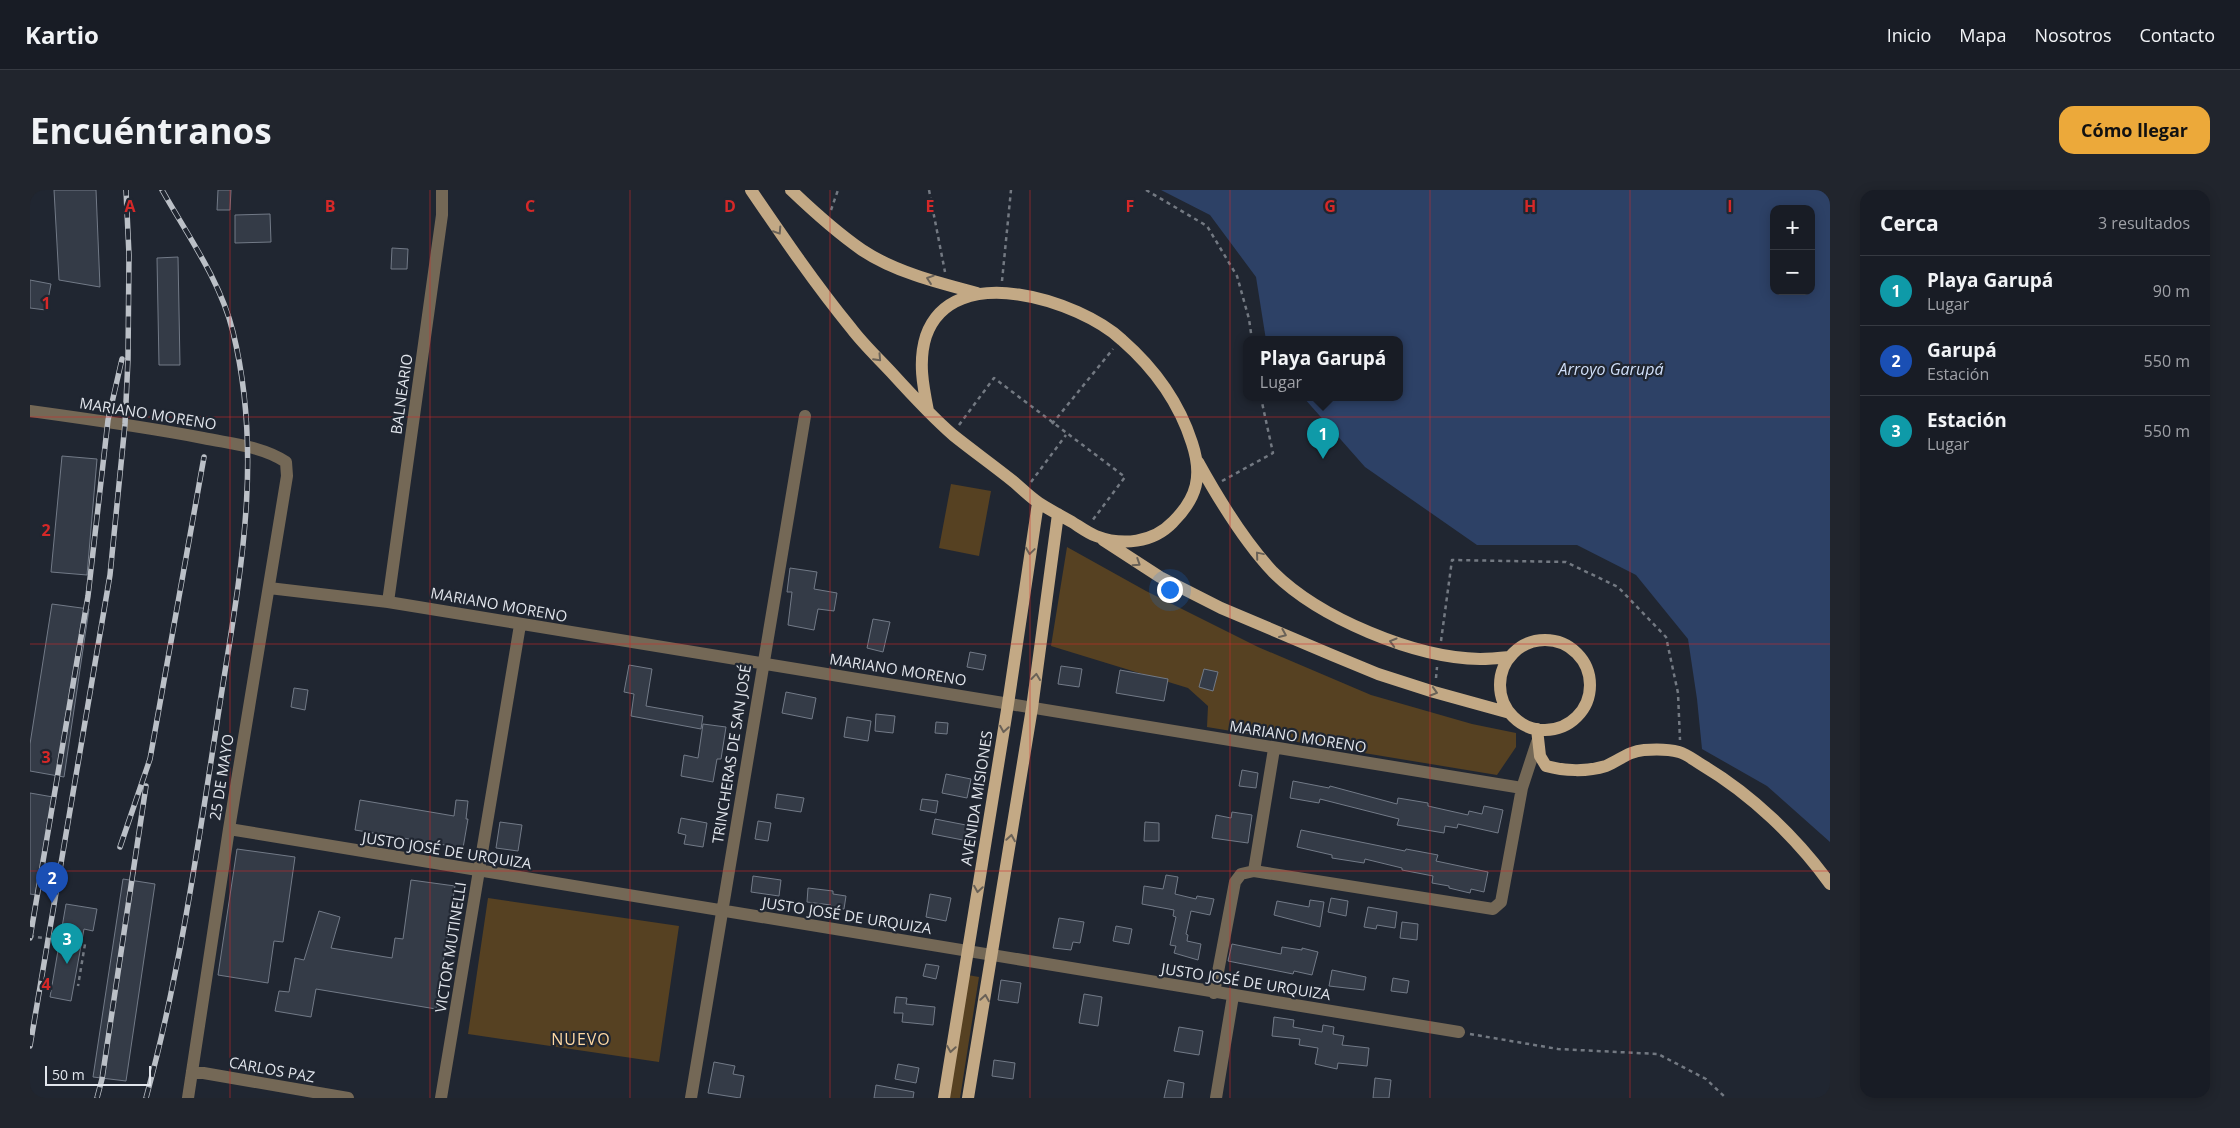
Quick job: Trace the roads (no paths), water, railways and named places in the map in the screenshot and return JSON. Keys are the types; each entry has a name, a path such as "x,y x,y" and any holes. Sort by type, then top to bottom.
{"main road":[{"path":"751,190 797,259 852,330 928,412 952,434 1038,503 1091,533 1160,577 1221,608 1378,674 1510,713"},
{"path":"791,190 826,224 863,251 896,267 977,294 1014,293 1054,302 1084,314 1121,338 1162,382 1188,429 1198,460 1211,486 1256,552 1298,594 1347,623 1388,640 1439,654 1479,659 1510,657"},
{"path":"928,412 921,365 927,333 938,315 952,304 977,294"},
{"path":"1091,533 1138,541 1155,536 1184,511 1195,491 1198,460"},
{"name":"AVENIDA MISIONES","path":"944,1098 1008,704 1038,503"},
{"path":"968,1098 1032,708 1058,514"},
{"path":"1549,640 1576,652 1585,663 1590,677 1590,691 1586,705 1577,717 1565,725 1551,730 1537,729 1522,723 1510,713 1503,700 1500,685 1503,670 1510,657 1521,647 1534,642 1549,640"},
{"path":"1537,729 1540,756 1546,766 1557,769 1588,770 1607,765 1629,753 1644,750 1663,749 1680,752 1715,773 1748,798 1786,833 1818,867 1830,884"}],"street":[{"name":"BALNEARIO","path":"388,602 442,215 442,190"},
{"name":"MARIANO MORENO","path":"30,411 152,428 248,447 273,453 286,462"},
{"name":"TRINCHERAS DE SAN JOSÉ","path":"691,1098 805,416"},
{"name":"25 DE MAYO","path":"188,1098 229,829 287,476 286,462"},
{"name":"MARIANO MORENO","path":"269,588 388,602 1274,749 1522,788"},
{"name":"VICTOR MUTINELLI","path":"441,1098 520,624"},
{"path":"1214,993 1235,882 1241,874 1254,870 1492,909 1501,902 1522,788 1537,742"},
{"path":"1254,870 1274,749"},
{"name":"JUSTO JOSÉ DE URQUIZA","path":"229,829 478,872 1459,1032"},
{"path":"1216,1098 1233,996"},
{"name":"CARLOS PAZ","path":"192,1071 348,1098"}],"water":[{"name":"Arroyo Garupá","path":"1161,190 1830,190 1830,842 1767,786 1702,749 1688,639 1636,575 1577,545 1477,545 1365,467 1307,401 1403,401 1403,336 1265,336 1256,277 1210,215"}],"railway":[{"path":"30,1046 110,575 125,424 128,359 129,255 126,190"},
{"path":"146,1098 178,961 194,868 239,580 247,481 247,432 243,382 233,332 212,276 162,190"},
{"path":"30,938 88,596 108,420 122,359"},
{"path":"120,847 150,759 204,457"},
{"path":"97,1098 102,1079 146,786"}],"place":[{"name":"Playa Garupá","path":"1323,459"},
{"name":"Garupá","path":"52,903"},
{"name":"Estación","path":"67,964"}],"district":[{"name":"NUEVO","path":"581,1039"}]}
